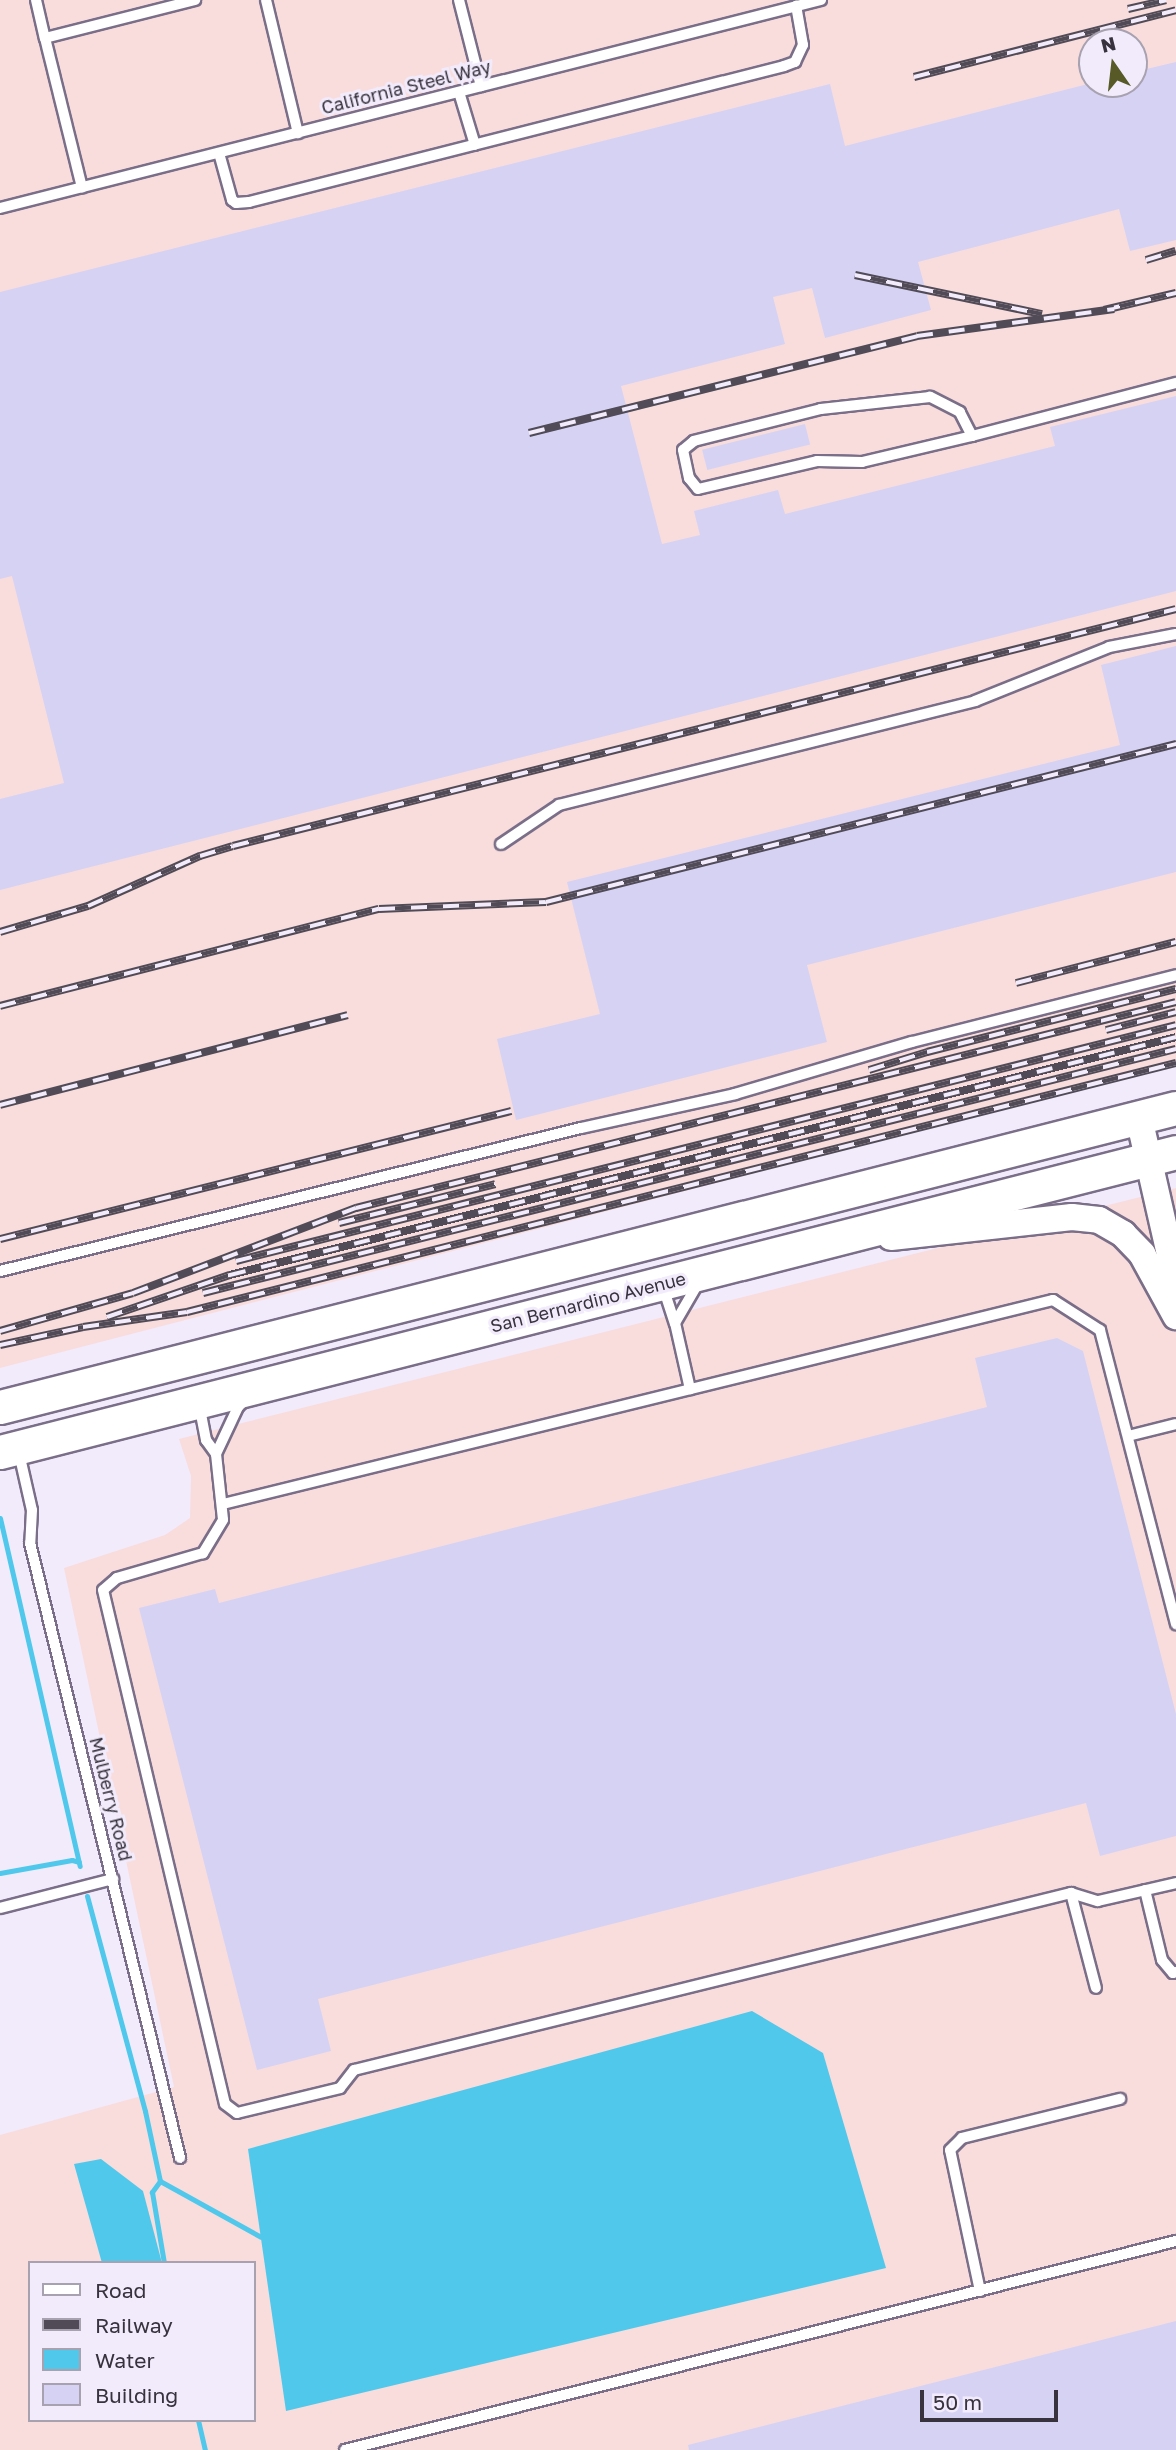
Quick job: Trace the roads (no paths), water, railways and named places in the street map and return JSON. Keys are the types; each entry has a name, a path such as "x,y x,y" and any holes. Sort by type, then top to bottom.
{"main road":[{"path":"0,1407 1176,1108"},
{"name":"San Bernardino Avenue","path":"9,1450 1162,1156"},
{"path":"662,1283 692,1248 849,1207 942,1169"},
{"path":"198,1402 213,1374 233,1365 389,1325 469,1288"}],"street":[{"path":"1139,1118 1162,1156 1176,1281"},
{"path":"805,1246 1072,1217 1099,1220 1123,1234 1142,1254 1176,1316"}],"lane":[{"path":"36,0 82,188"},
{"path":"44,38 195,0"},
{"path":"265,0 298,133"},
{"path":"459,0 481,86"},
{"name":"California Steel Way","path":"0,208 821,0"},
{"path":"219,153 236,203 475,145 795,62 803,45 796,6"},
{"path":"459,92 475,145"},
{"path":"972,436 960,412 930,397 821,409 694,441 683,450 689,478 698,489 817,461 862,462 972,436 1176,383"},
{"path":"501,844 559,805 975,701 1109,647 1176,634"},
{"path":"0,1271 581,1128 736,1094 912,1042 1176,975"},
{"path":"675,1323 704,1272"},
{"path":"662,1283 675,1323 690,1389"},
{"path":"223,1504 1053,1300 1100,1330 1176,1624"},
{"path":"216,1454 238,1407 261,1385"},
{"path":"198,1402 206,1440 216,1454 223,1520 203,1553 117,1578 103,1590 225,2104 237,2113 340,2088 354,2070 1071,1893 1098,1901 1176,1883"},
{"path":"1128,1436 1176,1424"},
{"name":"Mulberry Road","path":"9,1450 33,1510 30,1543 180,2158"},
{"path":"0,1908 113,1879"},
{"path":"1145,1890 1162,1960 1173,1973 1176,1972"},
{"path":"1071,1893 1096,1988"},
{"path":"980,2291 950,2150 962,2138 1120,2099"},
{"path":"345,2450 1176,2241"}],"water":[{"path":"752,2011 823,2053 886,2268 286,2411 248,2149"},
{"path":"101,2159 143,2191 161,2261 101,2261 74,2164"}],"waterway":[{"path":"0,1518 80,1866"},
{"path":"0,1873 72,1860 79,1862"},
{"path":"87,1896 145,2111 160,2181 261,2237"},
{"path":"160,2181 152,2192 164,2261"},
{"path":"198,2422 205,2450"}],"railway":[{"path":"1128,9 1166,0"},
{"path":"914,77 1176,10"},
{"path":"1146,260 1176,251"},
{"path":"855,275 1042,314"},
{"path":"1104,310 1176,293"},
{"path":"529,433 917,336 1114,309"},
{"path":"0,932 88,906 200,856 233,846 1176,609"},
{"path":"0,1006 379,909 546,902 1176,744"},
{"path":"1016,983 1176,942"},
{"path":"869,1070 927,1052 1176,989"},
{"path":"0,1331 133,1293 356,1208 1176,1002"},
{"path":"1106,1030 1176,1012"},
{"path":"0,1105 348,1015"},
{"path":"236,1261 1176,1025"},
{"path":"107,1317 230,1275 1176,1037"},
{"path":"203,1293 1176,1049"},
{"path":"0,1345 83,1327 187,1312 1176,1063"},
{"path":"0,1239 511,1111"},
{"path":"339,1223 495,1184"}]}
